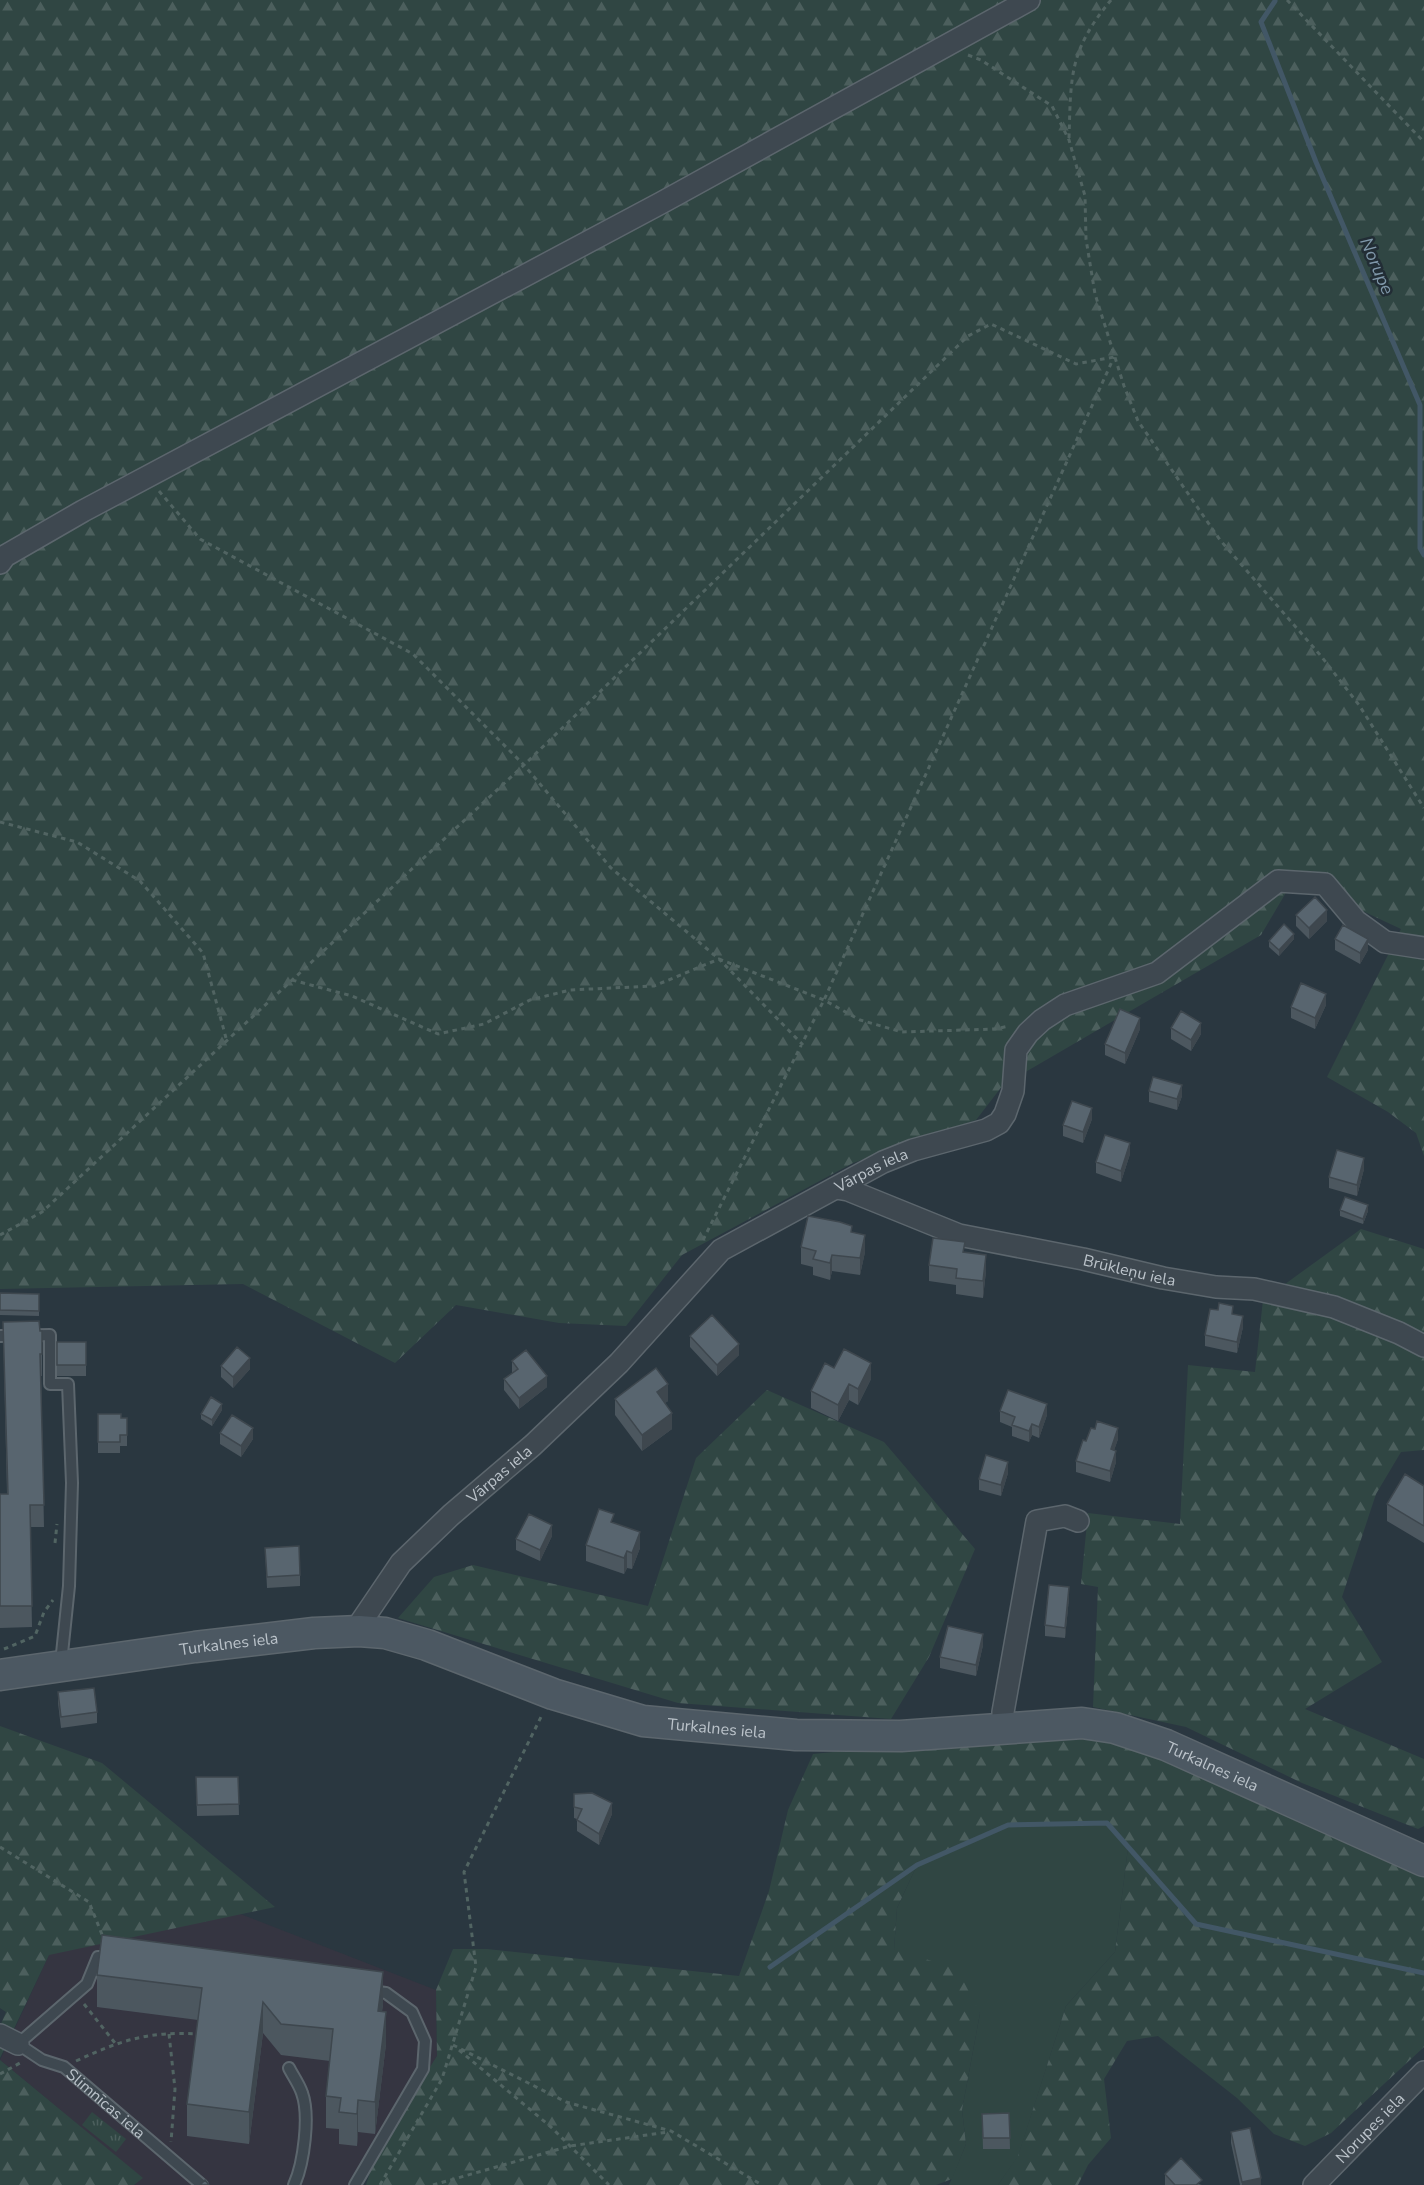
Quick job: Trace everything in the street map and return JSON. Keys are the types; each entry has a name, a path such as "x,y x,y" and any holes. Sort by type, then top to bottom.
{"main road":[{"name":"Turkalnes iela","path":"0,1675 205,1646 314,1634 359,1631 385,1633 427,1645 553,1694 643,1721 796,1735 901,1736 1082,1723 1115,1728 1166,1746 1380,1843 1423,1854"}],"street":[{"path":"0,564 5,556 148,477 661,203 1029,0"},
{"name":"Vārpas iela","path":"359,1631 361,1622 401,1563 451,1515 533,1445 625,1356 645,1336 701,1269 721,1250 883,1162 913,1150 986,1130 999,1123 1005,1114 1013,1091 1016,1050 1028,1033 1046,1017 1083,998 1157,973 1278,881 1325,884 1356,921 1384,942 1424,948"},
{"name":"Brūkleņu iela","path":"836,1188 848,1190 959,1234 1083,1258 1163,1278 1215,1287 1254,1289 1334,1307 1399,1333 1424,1346"},
{"path":"1004,1727 1003,1712 1037,1521 1065,1516 1078,1521"},
{"name":"Norupes iela","path":"1314,2185 1424,2072"}],"lane":[{"path":"0,1336 50,1335 50,1384 68,1384 71,1515 69,1586 60,1667"},
{"path":"9,2040 87,1984 99,1957 117,1959"},
{"path":"355,2185 423,2069 425,2041 412,2013 386,1993 363,1990"},
{"name":"Slimnīcas iela","path":"9,2040 42,2060 64,2067 202,2185"},
{"path":"289,2068 302,2094 306,2124 298,2176 294,2185"}],"path":[{"path":"1069,140 1071,78 1079,47 1096,17 1111,0"},
{"path":"1287,0 1424,142"},
{"path":"943,46 981,60 1052,106 1069,140 1085,196 1086,239 1095,294 1114,357 1138,421 1220,540 1322,656 1359,705 1424,808"},
{"path":"1419,137 1424,135"},
{"path":"0,1235 42,1212 524,765 968,336 991,324 1076,364 1114,357"},
{"path":"701,1269 702,1242 824,1000 1114,357"},
{"path":"148,477 200,539 413,654 524,765 611,868 719,959 803,1045"},
{"path":"0,822 77,842 140,881 203,953 226,1039"},
{"path":"292,980 352,996 438,1034 484,1024 530,1000 570,990 654,986 719,959 824,1000 860,1020 902,1032 995,1029 1046,1017"},
{"path":"56,1552 55,1525 71,1515"},
{"path":"0,1652 35,1636 44,1612 56,1596"},
{"path":"380,2185 442,2079 476,1967 464,1872 553,1694"},
{"path":"0,1847 89,1902 117,1959"},
{"path":"76,1994 115,2043"},
{"path":"169,2034 175,2089 170,2158"},
{"path":"64,2067 115,2043 145,2035 202,2034"},
{"path":"453,2045 566,2102 671,2131 762,2185"},
{"path":"453,2045 551,2127 609,2185"},
{"path":"433,2185 570,2146 671,2131"}],"shaded area":[{"path":"78,1851 436,1990 437,2056 361,2185 134,2185 142,2178 0,2060 49,1955"}],"green space":[{"path":"0,0 1424,0 1424,1156 1416,1133 1388,1112 1327,1077 1401,929 1294,879 1261,935 1003,1085 976,1120 853,1163 682,1255 626,1326 559,1323 456,1305 395,1363 243,1284 0,1289"},
{"path":"1361,1229 1424,1249 1424,1450 1401,1452 1376,1494 1342,1597 1382,1662 1305,1709 1424,1759 1424,1826 1418,1829 1302,1783 1186,1727 1093,1707 1098,1587 1081,1584 1088,1513 1180,1524 1188,1365 1255,1372 1263,1300"},
{"path":"767,1390 884,1442 975,1549 929,1657 891,1719 678,1703 398,1618 434,1577 473,1565 648,1606 696,1458"},
{"path":"0,1726 102,1763 275,1907 49,1955 0,2058 0,2026 6,2012 0,2008"},
{"path":"1097,1738 1178,1756 1424,1864 1424,2047 1331,2133 1305,2146 1274,2134 1237,2098 1158,2036 1127,2041 1104,2079 1111,2138 1088,2165 1078,2185 998,2185 1018,2156 1066,2006 1115,1952 1128,1848 1107,1823 1008,1825 917,1865 897,1908 894,1949 957,1969 980,2013 962,2110 966,2144 952,2179 936,2185 366,2185 378,2148 437,2056 436,1990 453,1949 487,1949 739,1976 769,1891 788,1810 813,1754 874,1748"},
{"path":"1107,1823 1128,1848 1115,1952 1066,2006 1018,2157 998,2185 949,2185 966,2144 962,2110 980,2013 894,1949 897,1908 917,1865 1008,1825"},
{"path":"0,2060 143,2178 134,2185 0,2185"},
{"path":"92,2112 126,2139 116,2152 82,2125"}],"building":[{"path":"1315,897 1327,910 1309,928 1296,915"},
{"path":"1284,924 1294,934 1279,950 1269,941"},
{"path":"1343,925 1368,939 1360,953 1335,939"},
{"path":"1301,983 1326,994 1315,1018 1291,1007"},
{"path":"1120,1009 1140,1018 1125,1053 1105,1044"},
{"path":"1181,1011 1201,1023 1191,1040 1171,1028"},
{"path":"1153,1077 1182,1085 1177,1099 1149,1091"},
{"path":"1072,1101 1092,1108 1083,1132 1063,1125"},
{"path":"1105,1135 1130,1143 1121,1171 1096,1162"},
{"path":"1337,1150 1364,1158 1357,1185 1329,1177"},
{"path":"1345,1197 1368,1205 1363,1219 1340,1210"},
{"path":"808,1216 852,1226 851,1232 865,1235 860,1258 832,1255 830,1263 813,1259 816,1251 801,1247"},
{"path":"933,1238 965,1242 963,1252 986,1255 983,1281 956,1278 957,1269 929,1265"},
{"path":"0,1293 39,1294 39,1311 0,1310"},
{"path":"1219,1303 1233,1306 1232,1314 1243,1316 1237,1342 1205,1335 1210,1309 1218,1310"},
{"path":"712,1315 739,1344 717,1365 690,1336"},
{"path":"39,1321 40,1331 42,1331 42,1354 40,1354 44,1505 30,1505 32,1606 0,1606 0,1494 8,1494 3,1322"},
{"path":"57,1342 86,1342 86,1365 57,1365"},
{"path":"237,1347 250,1358 233,1377 221,1366"},
{"path":"844,1349 871,1363 858,1389 849,1384 838,1405 811,1391 825,1363 834,1368"},
{"path":"526,1350 547,1376 519,1398 504,1379 518,1369 512,1361"},
{"path":"656,1368 668,1384 657,1392 672,1413 642,1435 615,1399"},
{"path":"1008,1390 1047,1404 1039,1427 1032,1424 1029,1431 1012,1425 1015,1417 1000,1411"},
{"path":"211,1397 222,1404 212,1420 201,1414"},
{"path":"98,1414 121,1414 121,1418 127,1418 127,1435 120,1435 120,1442 98,1442"},
{"path":"232,1415 253,1428 241,1446 220,1433"},
{"path":"1097,1421 1118,1428 1111,1449 1116,1451 1110,1471 1076,1461 1083,1440 1086,1441 1091,1428 1095,1429"},
{"path":"986,1455 1008,1462 1001,1485 979,1479"},
{"path":"1405,1474 1424,1486 1424,1526 1387,1504"},
{"path":"599,1509 614,1514 611,1522 640,1532 632,1553 627,1551 624,1558 586,1545"},
{"path":"529,1514 552,1525 540,1550 516,1539"},
{"path":"299,1546 300,1575 267,1577 265,1548"},
{"path":"1049,1585 1069,1587 1065,1628 1045,1625"},
{"path":"948,1626 983,1634 976,1665 940,1657"},
{"path":"94,1688 97,1712 61,1717 58,1692"},
{"path":"196,1777 238,1777 239,1804 197,1805"},
{"path":"592,1793 612,1803 599,1834 577,1820 582,1809 574,1807 574,1794"},
{"path":"102,1935 383,1972 378,2011 386,2012 375,2102 358,2100 357,2114 339,2112 341,2098 326,2096 333,2029 281,2024 263,2002 249,2112 187,2104 202,1988 97,1975"},
{"path":"1009,2113 1010,2138 983,2138 982,2114"},
{"path":"1250,2128 1261,2178 1242,2182 1231,2132"},
{"path":"1181,2158 1202,2180 1196,2185 1175,2185 1165,2174"}],"waterway":[{"name":"Norupe","path":"1275,1 1261,22 1316,162 1420,405 1420,548 1424,555"},
{"path":"770,1967 917,1865 1008,1825 1107,1823 1196,1924 1424,1973"}]}
